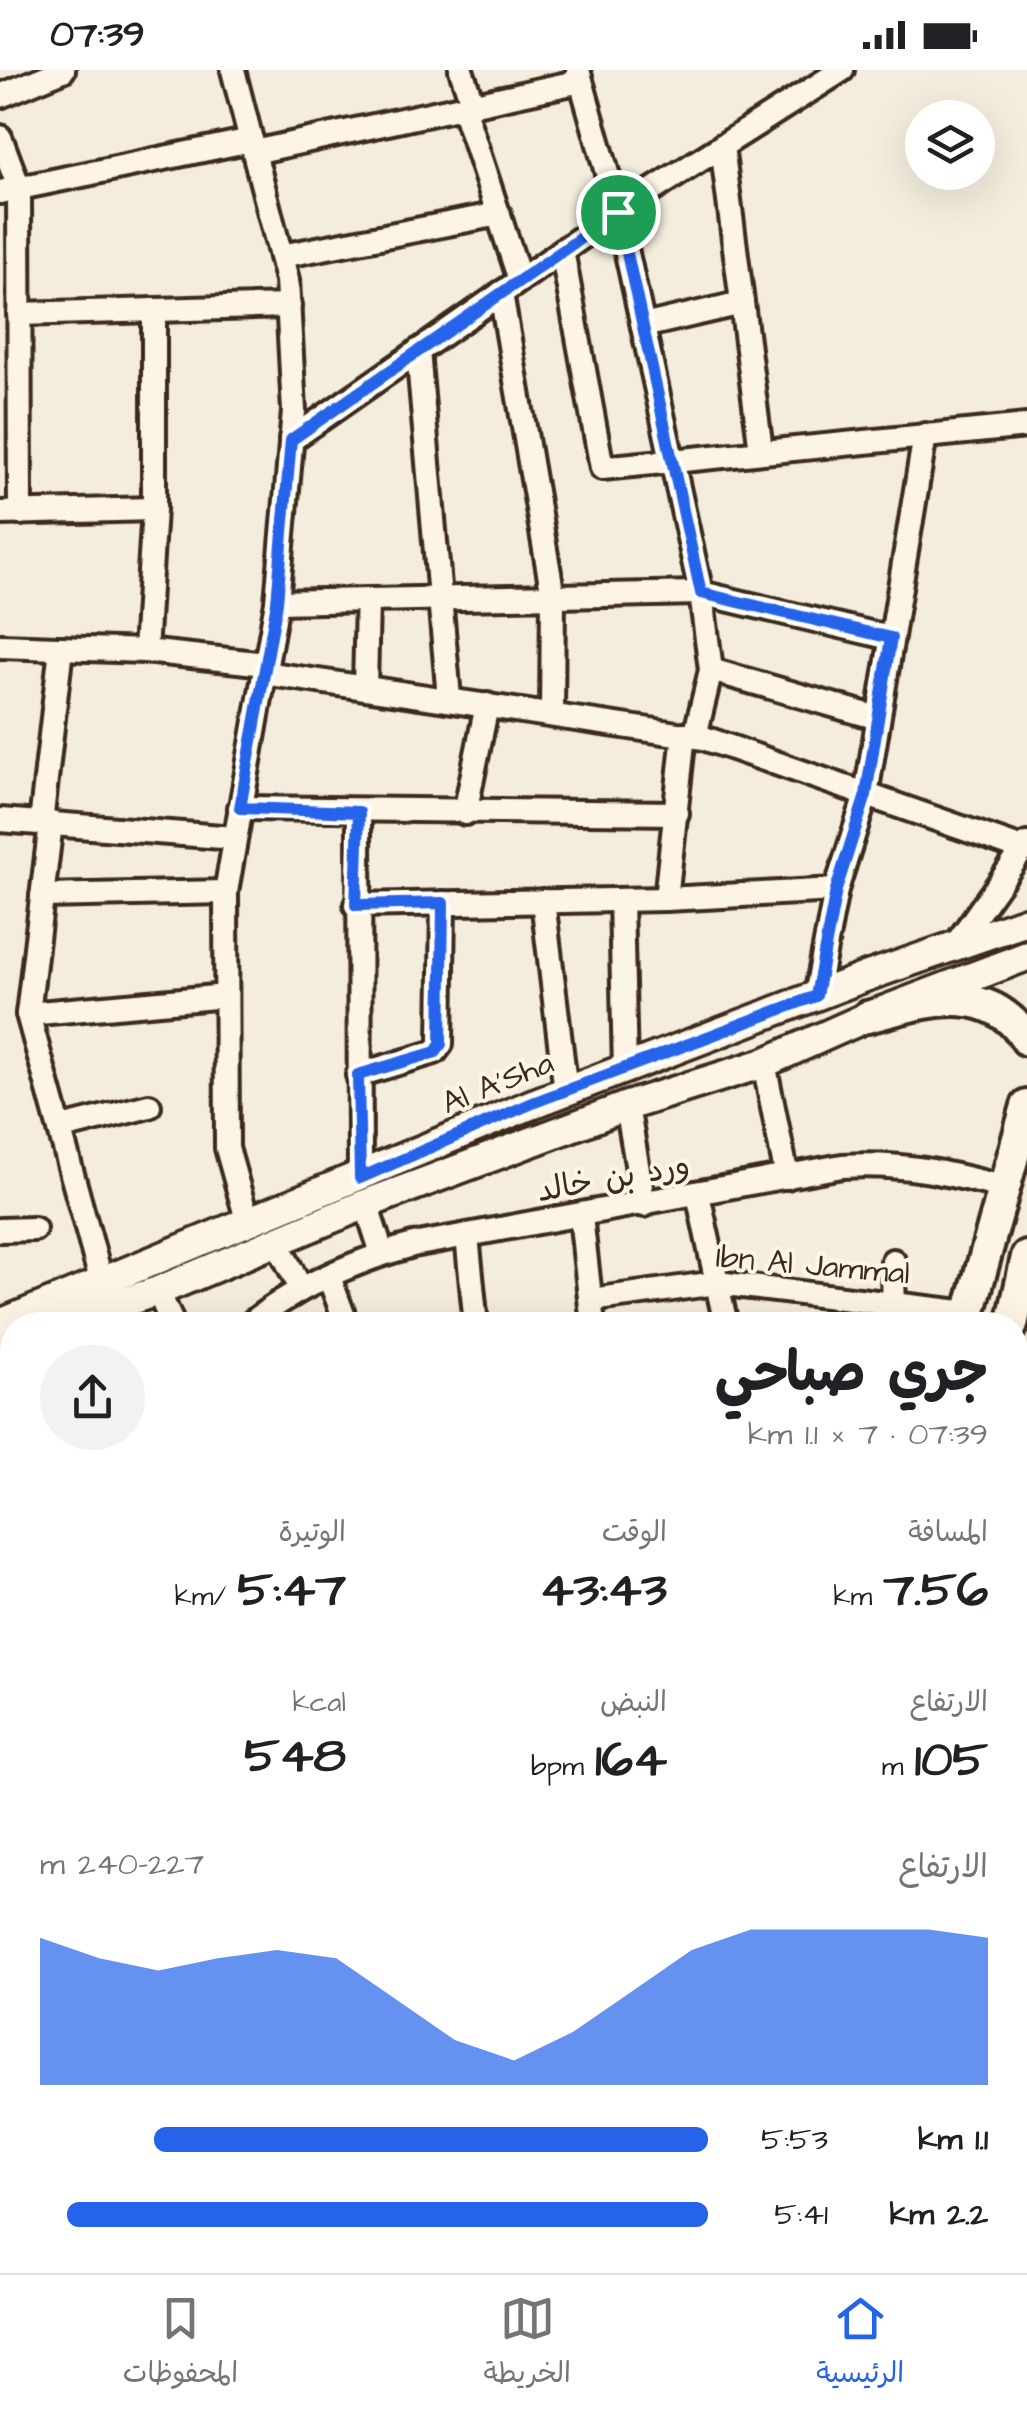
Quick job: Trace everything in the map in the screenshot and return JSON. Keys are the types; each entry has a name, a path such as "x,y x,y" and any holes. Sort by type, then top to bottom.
{"main road":[{"path":"867,1016 955,999 986,1004 1012,1018 1027,1040"},
{"path":"970,1312 1027,1106"},
{"path":"1015,1312 1027,1257"}],"street":[{"path":"0,96 64,70"},
{"path":"232,70 281,256 289,306 291,440 277,602 226,892 227,1148 248,1224"},
{"path":"461,70 498,214 510,287 553,596 552,714"},
{"path":"291,440 618,212 842,70"},
{"path":"10,190 468,106 580,76 618,212 701,593 711,670 689,735 666,899"},
{"path":"0,137 10,190 20,314 10,379 10,513 154,510"},
{"path":"722,146 761,451"},
{"path":"281,256 498,214"},
{"path":"562,250 602,468 1027,426"},
{"path":"643,326 742,303"},
{"path":"20,314 289,306"},
{"path":"145,651 154,510 154,310"},
{"path":"418,351 449,698"},
{"path":"816,996 836,890 866,795 924,434"},
{"path":"277,602 701,593 891,638"},
{"path":"365,688 367,600"},
{"path":"0,646 145,651 689,735 1026,848 956,944"},
{"path":"61,648 42,896 28,1014 102,1283"},
{"path":"711,670 878,718"},
{"path":"465,814 487,705"},
{"path":"240,808 465,814 677,813"},
{"path":"359,812 356,905 363,1191 382,1253"},
{"path":"0,820 235,838"},
{"path":"356,905 666,899 836,890"},
{"path":"42,896 226,892"},
{"path":"621,900 626,1070"},
{"path":"543,901 566,1092"},
{"path":"358,1075 436,1052 441,1044 443,903"},
{"name":"Al A'Sha","path":"99,1312 277,1242 363,1191 566,1092 1027,920"},
{"name":"Al A'Sha","path":"30,1312 248,1224 764,1063 867,1016 1027,956"},
{"path":"28,1014 226,996"},
{"path":"764,1063 787,1177"},
{"path":"62,1128 149,1106"},
{"path":"626,1106 644,1205"},
{"name":"ورد بن خالد","path":"272,1312 301,1289 382,1253 787,1177 882,1163 930,1168 1005,1188"},
{"path":"698,1194 723,1312"},
{"path":"581,1216 592,1312"},
{"path":"0,1230 34,1229"},
{"path":"467,1236 475,1312"},
{"path":"277,1242 301,1289"},
{"path":"893,1260 893,1312"},
{"path":"329,1276 341,1312"},
{"name":"Ibn Al Jammal","path":"592,1300 717,1283 882,1312"},
{"path":"158,1292 167,1312"}],"route":[{"path":"618,212 701,593 891,638 866,795 836,890 816,996 651,1062 535,1102 360,1178 358,1075 436,1052 441,1044 443,903 356,905 359,812 240,808 277,602 291,440 618,212"}]}
